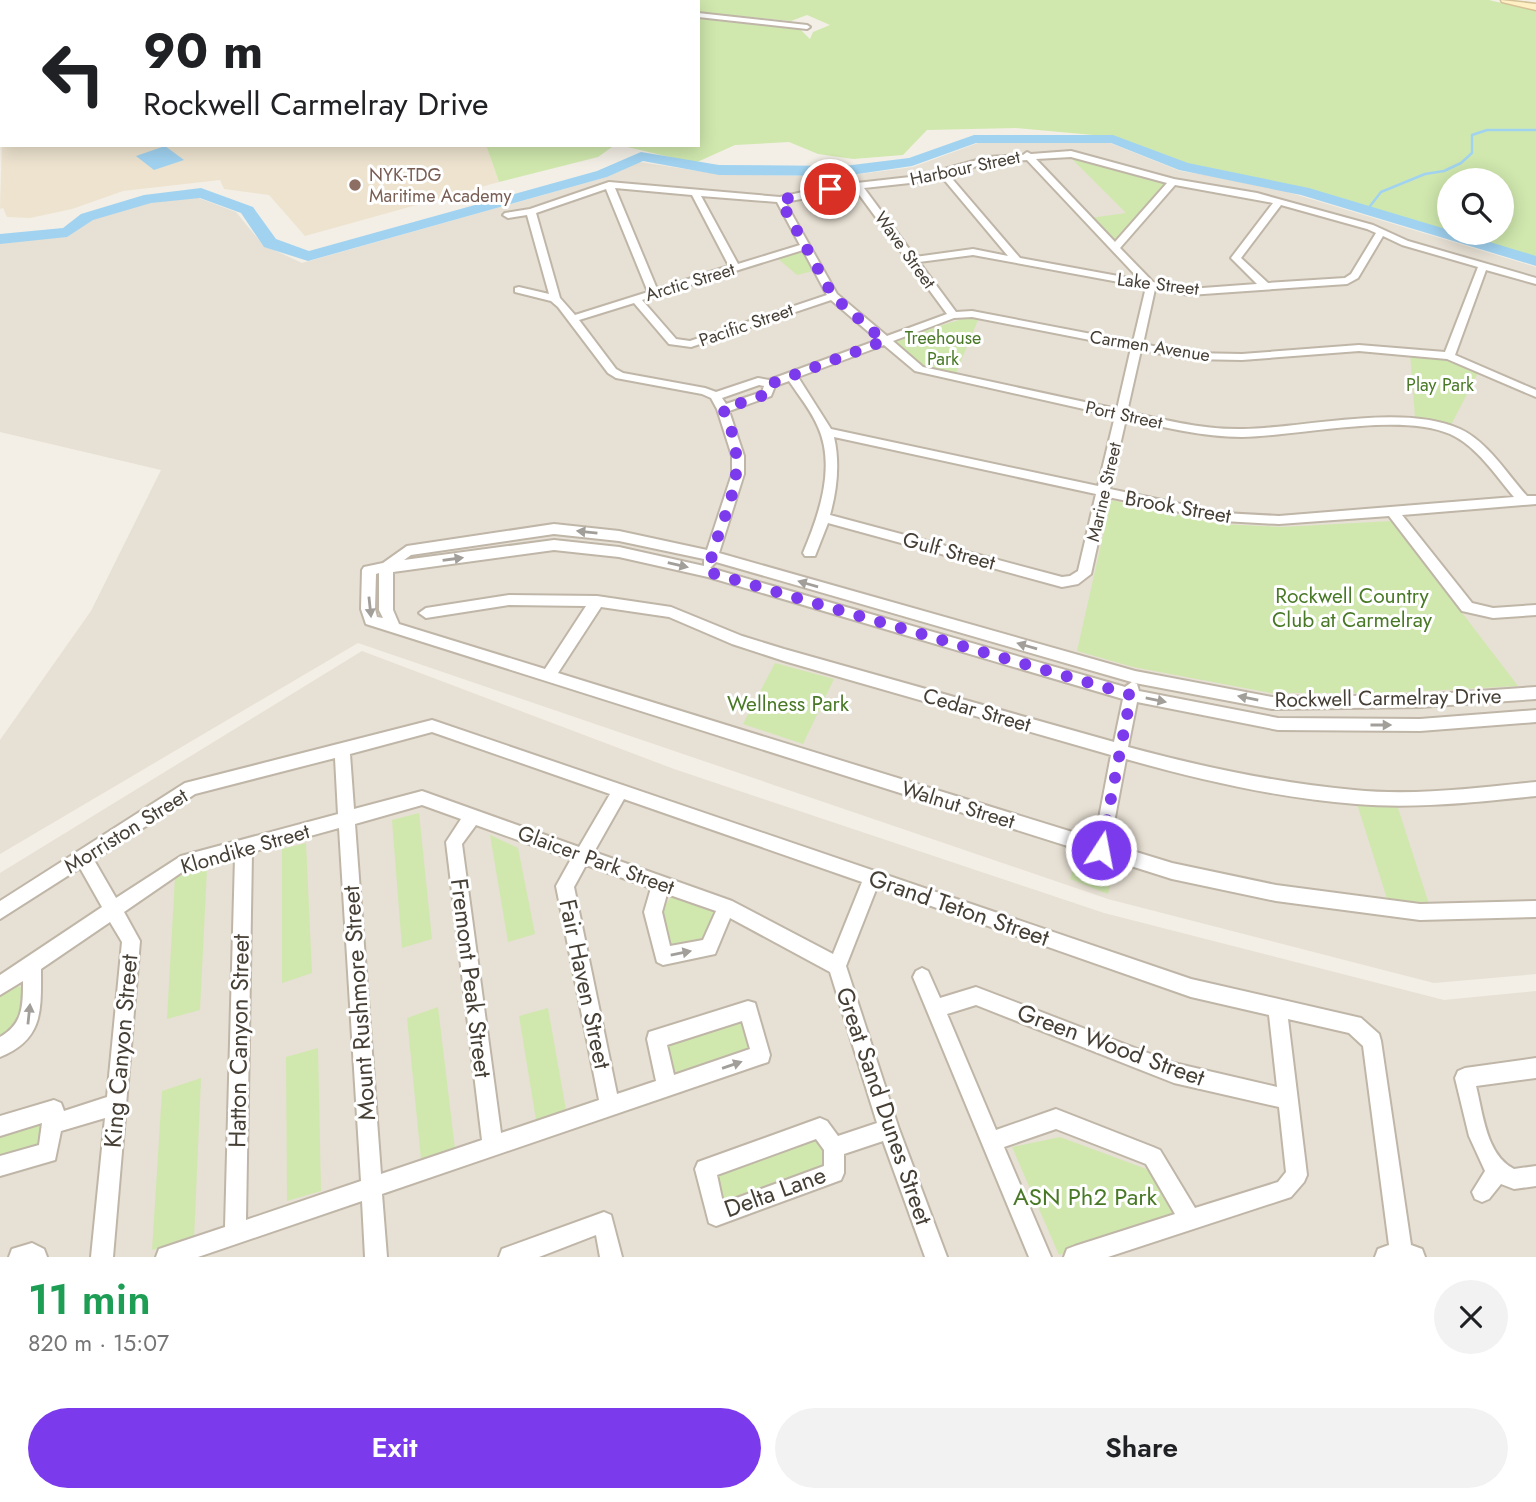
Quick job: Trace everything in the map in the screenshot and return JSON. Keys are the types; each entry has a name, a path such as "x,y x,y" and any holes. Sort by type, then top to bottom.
{"street":[{"path":"1506,0 1536,7"},
{"path":"700,15 807,27"},
{"path":"1027,155 1151,286"},
{"name":"Harbour Street","path":"508,215 531,212 609,185 780,200 857,185 919,179 988,160 1027,155 1080,155 1173,183 1279,202 1381,232 1405,243 1536,281"},
{"path":"942,172 1017,260"},
{"path":"1115,248 1173,183"},
{"path":"609,185 654,293"},
{"name":"Wave Street","path":"857,185 953,316"},
{"path":"694,191 734,268"},
{"name":"Port Street","path":"780,200 833,296 919,369 1184,428 1243,433 1423,422 1456,432 1471,443 1530,501"},
{"path":"1266,287 1236,258 1279,202"},
{"path":"531,212 555,299 574,318 612,371 620,376 705,391 715,396 723,409 738,456 738,474 708,572"},
{"name":"Lake Street","path":"912,260 973,252 1189,292 1347,281 1355,276 1381,232"},
{"name":"Arctic Street","path":"574,318 805,246"},
{"path":"1448,356 1483,266"},
{"name":"Marine Street","path":"1073,581 1084,574 1151,286"},
{"path":"519,290 555,299"},
{"name":"Pacific Street","path":"636,299 673,342 691,344 833,296"},
{"name":"Carmen Avenue","path":"715,396 758,381 770,384 953,316 972,314 1189,356 1213,357 1359,348 1448,356 1536,394"},
{"path":"791,376 826,432 830,478 825,518 810,553"},
{"name":"Carmen Avenue","path":"723,409 767,394 770,384"},
{"name":"Brook Street","path":"826,432 1223,517 1279,520 1530,501"},
{"path":"1394,513 1457,598 1467,607 1481,613 1493,614 1536,610"},
{"name":"Gulf Street","path":"825,518 1062,582 1073,581"},
{"name":"Rockwell Carmelray Drive","path":"386,568 407,551 554,529 619,536 711,556 1135,677 1272,703 1420,701 1536,693"},
{"name":"Rockwell Carmelray Drive","path":"386,568 554,545 620,552 708,572 1131,695 1278,724 1420,725 1536,716"},
{"path":"386,568 386,610 394,627"},
{"name":"Walnut Street","path":"386,568 369,570 368,609 371,620 1101,850 1172,871 1276,893 1420,912 1536,909"},
{"name":"Cedar Street","path":"426,613 509,600 597,601 671,612 737,640 784,655 1188,770 1356,797 1452,798 1536,789"},
{"path":"548,676 597,601"},
{"path":"1101,850 1135,677"},
{"name":"Grand Teton Street","path":"342,750 432,726 1191,988 1354,1025 1372,1041 1401,1256"},
{"name":"Mount Rushmore Street","path":"342,750 376,1257"},
{"name":"Morriston Street","path":"0,911 191,788 342,750"},
{"name":"Fair Haven Street","path":"610,1106 565,886 620,791"},
{"name":"Glaicer Park Street","path":"346,820 422,798 726,907 837,966"},
{"name":"Fremont Peak Street","path":"473,816 454,842 493,1146"},
{"name":"Klondike Street","path":"0,986 181,864 346,820"},
{"name":"Hatton Canyon Street","path":"235,1234 244,847"},
{"name":"King Canyon Street","path":"83,858 131,940 102,1257"},
{"name":"Great Sand Dunes Street","path":"872,878 837,966 889,1129 936,1257"},
{"path":"661,883 653,912 663,956 709,948 726,907"},
{"path":"0,1048 26,1031 30,1021 32,965"},
{"path":"922,976 1040,1257"},
{"name":"Green Wood Street","path":"937,1008 976,996 1174,1073 1289,1099"},
{"path":"1075,1257 1284,1190 1297,1175 1278,1009"},
{"path":"167,1257 371,1187 493,1146 610,1106 667,1087 761,1055 748,1010 656,1039 667,1087"},
{"path":"1536,1068 1465,1077 1484,1154 1498,1170 1513,1179 1536,1176"},
{"path":"53,1124 117,1104"},
{"path":"0,1126 53,1110 48,1153 0,1166"},
{"path":"992,1142 1056,1119 1153,1157 1190,1220"},
{"name":"Delta Lane","path":"820,1128 834,1147 834,1173 716,1216 705,1169 820,1128"},
{"name":"Delta Lane","path":"834,1147 889,1129"},
{"path":"1482,1192 1498,1170"},
{"path":"510,1257 604,1222 611,1257"},
{"path":"20,1257 32,1254 36,1257"}],"shaded area":[{"path":"978,143 1110,143 1180,171 1261,184 1437,237 1437,245 1463,245 1536,267 1536,974 1434,983 1108,899 358,643 0,854 0,740 91,611 161,470 0,432 0,242 68,236 92,218 153,199 196,197 236,212 263,245 302,263 607,177 639,162 718,174 838,177 913,167"},
{"name":"NYK-TDG Maritime Academy","path":"2,147 487,147 499,182 305,236 269,195 224,189 220,180 123,191 72,209 30,218 7,217 3,208 0,209"},
{"path":"362,651 674,769 1104,913 1444,1000 1536,991 1536,1257 0,1257 0,873"}],"green space":[{"path":"700,0 1489,0 1536,11 1536,261 1483,245 1514,245 1514,168 1437,168 1437,231 1304,191 1184,167 1104,136 1016,128 927,130 903,155 853,159 818,154 789,142 735,145 695,163 627,147 700,147 700,17 799,28 810,39 813,32 830,25 807,15 791,21 700,12"},
{"path":"487,147 612,147 598,157 499,182"},
{"path":"1071,158 1086,159 1167,183 1114,244 1090,218 1126,213"},
{"path":"803,251 813,271 797,275 777,258"},
{"name":"Treehouse Park","path":"969,317 978,320 956,373 923,366 891,341"},
{"name":"Play Park","path":"1410,354 1446,358 1479,371 1451,425 1415,417"},
{"name":"Rockwell Country Club at Carmelray","path":"1111,500 1219,524 1282,527 1392,521 1518,686 1388,693 1271,693 1133,667 1077,651"},
{"name":"Wellness Park","path":"775,663 834,679 803,744 743,724"},
{"path":"1357,804 1397,805 1429,904 1388,902"},
{"path":"419,813 432,939 402,948 392,820"},
{"path":"490,835 518,848 535,934 508,942"},
{"path":"306,843 312,973 282,983 282,849"},
{"path":"1078,850 1116,864 1108,894 1070,879"},
{"path":"207,869 200,1010 167,1019 175,877"},
{"path":"671,897 715,912 705,942 667,949 661,911"},
{"path":"14,985 25,989 23,1027 0,1041 0,996"},
{"path":"438,1007 455,1149 421,1159 407,1018"},
{"path":"548,1008 566,1110 536,1120 519,1016"},
{"path":"742,1017 753,1053 674,1079 665,1041"},
{"path":"318,1048 321,1191 287,1201 286,1057"},
{"path":"201,1078 194,1239 152,1250 162,1091"},
{"path":"48,1116 45,1150 0,1161 0,1133"},
{"path":"817,1132 830,1149 830,1171 720,1209 709,1172"},
{"name":"ASN Ph2 Park","path":"1060,1137 1157,1173 1179,1214 1059,1255 1012,1147"}],"water":[{"path":"166,147 184,160 154,170 136,156"}],"waterway":[{"path":"1367,210 1381,192 1461,163 1472,153 1472,135 1487,130 1536,130"},
{"path":"0,239 67,232 87,217 150,198 201,193 247,210 270,243 308,256 602,174 641,156 719,170 844,171 912,162 974,139 1113,139 1184,167 1304,191 1536,261"}],"place":[{"name":"NYK-TDG Maritime Academy","path":"355,185"}],"route":[{"path":"830,189 780,200 833,296 884,341 770,384 767,394 723,409 738,456 738,474 708,572 1131,695 1101,850"}]}
